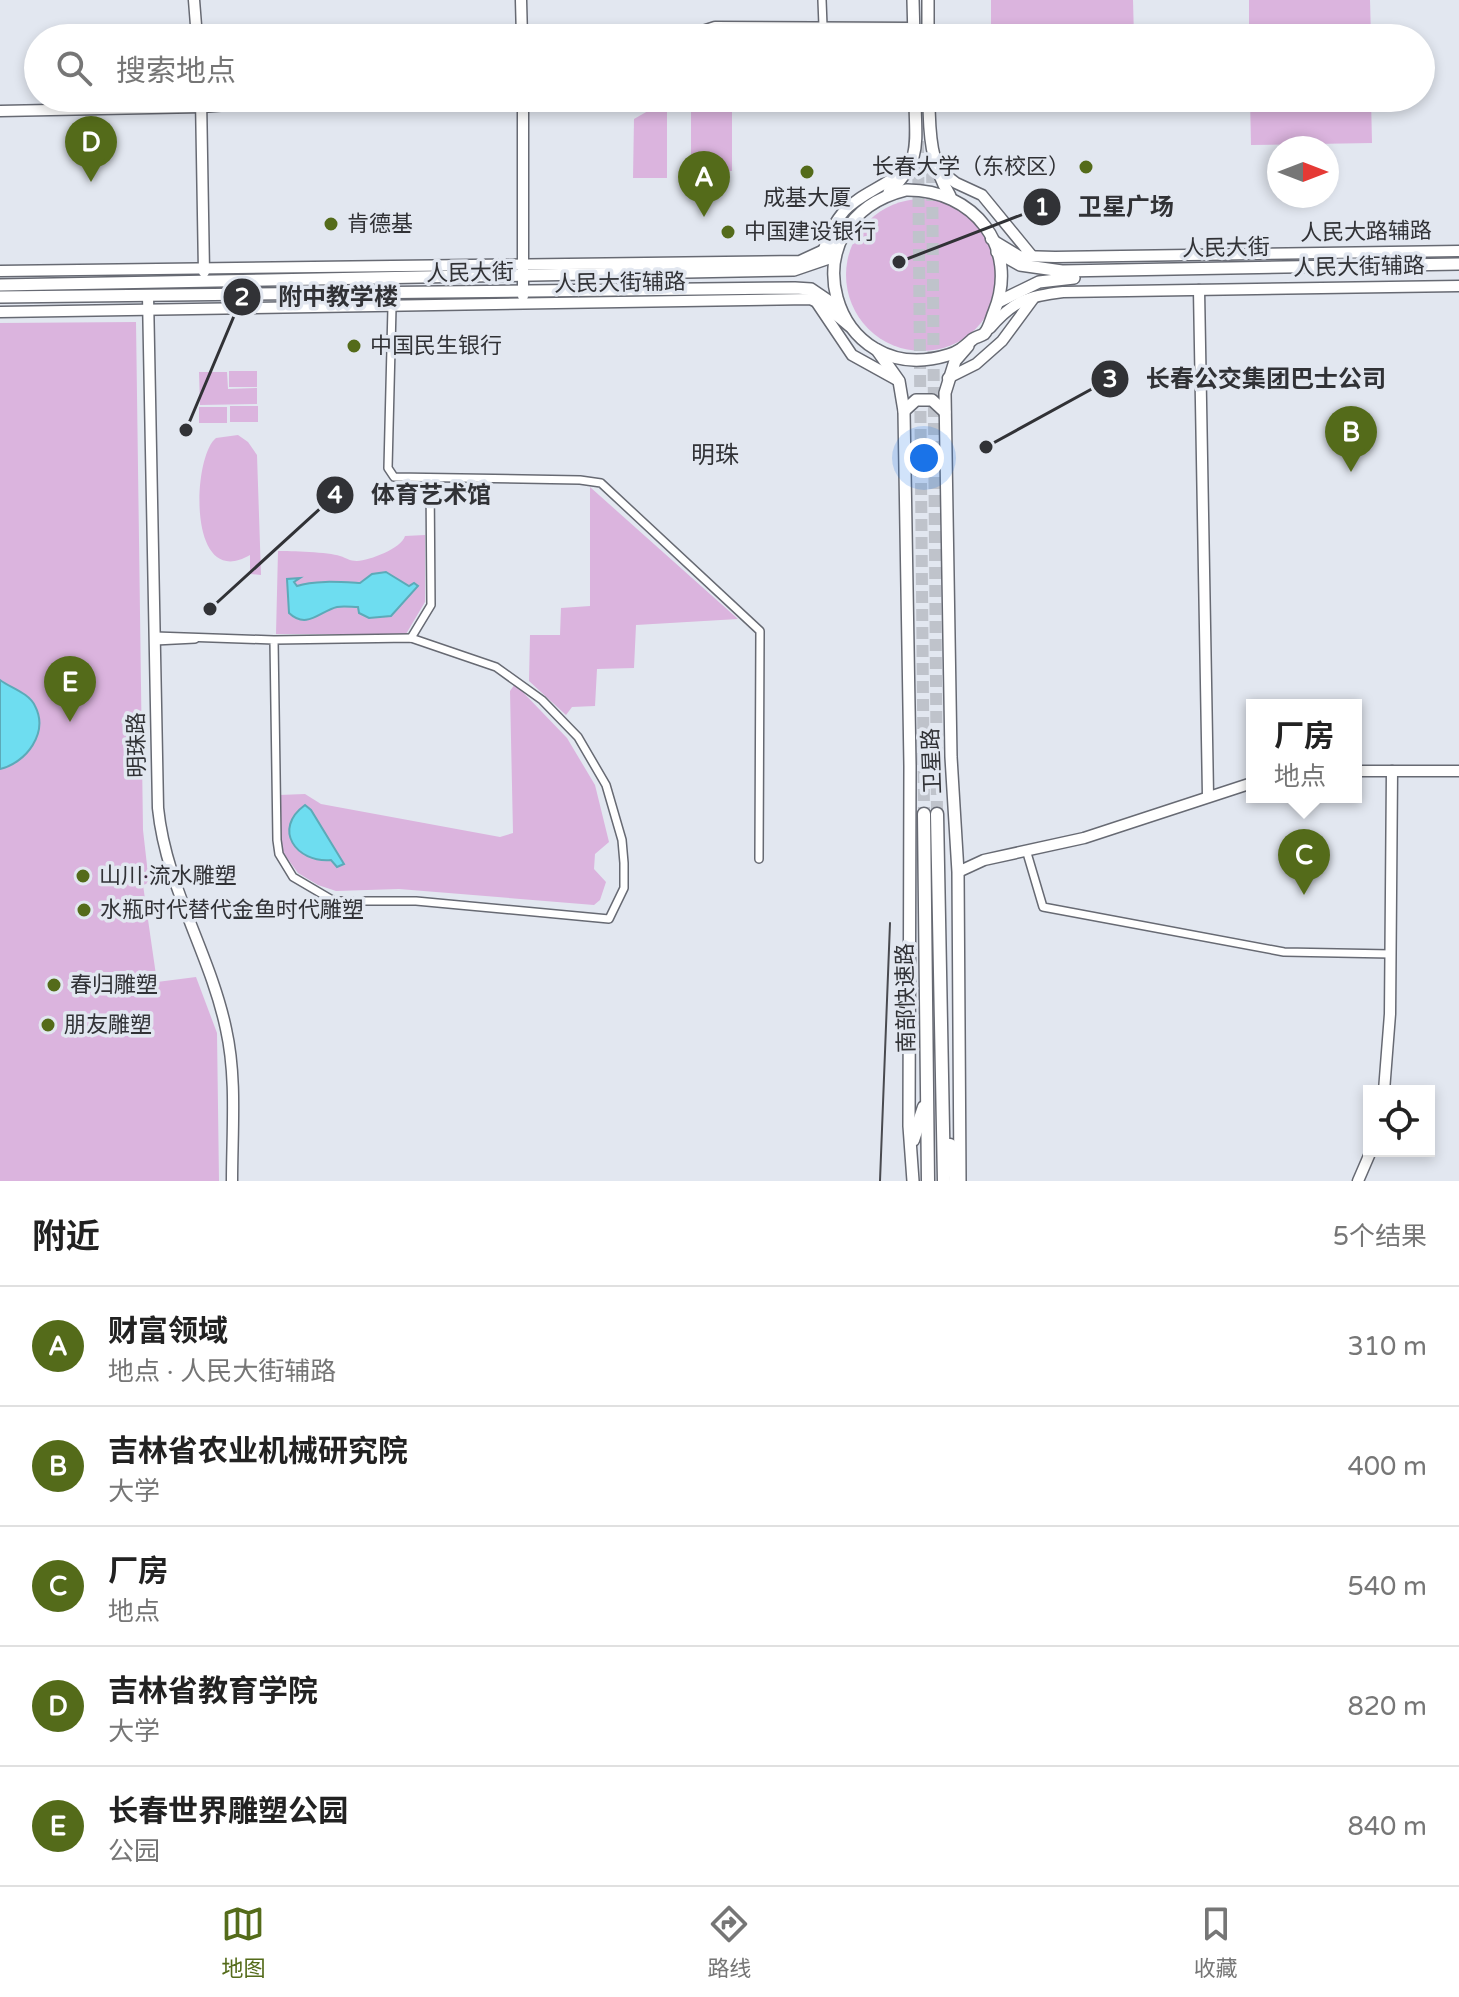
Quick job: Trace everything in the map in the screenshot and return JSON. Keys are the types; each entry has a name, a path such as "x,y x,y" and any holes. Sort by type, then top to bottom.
{"highway":[{"name":"南部快速路","path":"928,1181 931,814 944,1181"},
{"path":"913,1140 927,1096"},
{"path":"944,1115 958,1181"}],"main road":[{"path":"913,0 914,24"},
{"path":"928,0 928,24"},
{"path":"886,195 926,190 950,196 979,216 997,252 1002,273 1000,301 986,332 968,346 931,359 903,359 877,350 849,326 839,308 829,254 852,219 908,175 913,164 915,112"},
{"path":"929,112 929,141 935,165 950,196"},
{"name":"人民大街","path":"997,252 1020,265 1062,271 1459,264"},
{"name":"人民大街","path":"0,285 204,274 523,269 794,270 811,267 829,254"},
{"name":"人民大街","path":"1000,301 1021,288 1062,278 1459,272"},
{"name":"人民大街","path":"0,297 148,302 204,296 523,298 800,288 811,289 839,308"},
{"name":"卫星路","path":"958,1181 958,872 951,757 945,413 948,378 968,346"},
{"name":"卫星路","path":"877,350 899,381 904,411 910,766 909,1126 913,1140 913,1181"},
{"path":"904,411 916,400 932,400 945,413"}],"street":[{"path":"194,0 196,24"},
{"path":"521,0 522,24"},
{"path":"822,0 823,24"},
{"path":"0,111 24,110"},
{"path":"202,112 203,310"},
{"path":"523,112 523,298"},
{"path":"829,254 828,235 851,200 913,164"},
{"path":"935,165 956,183 982,195 1032,256"},
{"name":"人民大路辅路","path":"991,239 1013,253 1032,256 1459,251"},
{"path":"0,271 204,274"},
{"name":"人民大街辅路","path":"986,332 1007,307 1037,296 1063,292 1459,286"},
{"path":"1199,290 1208,795"},
{"path":"948,378 976,364 1002,341 1017,317 1037,296"},
{"name":"人民大街辅路","path":"0,312 148,302 203,310 392,307 523,298 816,302"},
{"name":"明珠路","path":"148,302 162,844 226,1030 231,1065 232,1181"},
{"path":"816,302 849,326"},
{"path":"816,302 852,355 899,381"},
{"path":"392,307 388,468 394,477 601,483 760,631 759,859"},
{"path":"411,638 431,605 430,478"},
{"path":"155,638 411,638 496,667 542,700 578,737 606,785 622,840 624,863 624,888 609,919 518,913 416,901 334,901 293,877 279,854 277,840 274,640"},
{"path":"1362,771 1459,771"},
{"path":"1384,1085 1391,954 1392,771"},
{"path":"958,872 984,860 1027,853 1084,838 1246,785"},
{"path":"1027,853 1043,907 1284,952 1391,954"},
{"path":"1358,1181 1368,1157"}],"shaded area":[{"path":"991,0 1133,0 1134,24 991,24"},
{"path":"1249,0 1370,0 1371,24 1249,24"},
{"path":"646,112 667,112 667,178 633,178 634,119"},
{"path":"691,112 732,112 732,171 691,172"},
{"path":"1250,112 1371,112 1372,143 1339,144 1339,136 1267,136 1267,145 1251,145"},
{"path":"922,199 951,205 975,222 992,246 998,275 992,304 975,328 951,345 922,351 893,345 869,328 852,304 846,275 852,246 869,222 893,205"},
{"path":"136,322 143,830 149,883 143,885 157,982 196,977 217,1033 219,1181 0,1181 0,323"},
{"path":"229,371 257,371 257,387 229,387"},
{"path":"199,372 227,372 228,389 257,388 257,404 200,405"},
{"path":"230,406 258,406 258,422 230,422"},
{"path":"199,407 227,407 227,423 199,423"},
{"path":"238,435 248,442 257,455 261,575 250,574 250,555 229,561 215,555 205,539 200,518 202,470 208,450 216,438"},
{"path":"590,487 738,619 636,625 634,668 597,669 595,706 572,707 566,715 529,681 530,635 560,635 561,608 590,606"},
{"path":"425,535 425,602 406,634 276,634 278,551 327,554 357,561 391,549 405,536"},
{"path":"515,684 567,738 595,785 609,842 595,854 594,869 606,882 600,900 594,905 399,889 336,891 298,873 282,851 279,795 305,794 321,804 500,837 513,833 510,691"}],"water":[{"path":"386,572 409,586 414,583 418,586 391,616 369,618 359,613 358,607 337,607 308,620 289,613 287,579 300,578 294,582 297,586 319,582 360,583 372,574"},
{"path":"0,680 32,701 39,716 39,726 26,754 0,769"},
{"path":"305,805 344,864 337,867 331,860 308,856 292,843 290,824"}],"tunnel":[{"path":"918,141 924,814"},
{"path":"932,153 937,814"}],"tram line":[{"path":"880,1181 890,923"}],"place":[{"name":"长春大学（东校区）","path":"1086,167"},
{"name":"成基大厦","path":"807,172"},
{"name":"吉林省教育学院","path":"91,182"},
{"name":"财富领域","path":"704,217"},
{"name":"肯德基","path":"331,224"},
{"name":"中国建设银行","path":"728,232"},
{"name":"卫星广场","path":"899,262"},
{"name":"中国民生银行","path":"354,346"},
{"name":"附中教学楼","path":"186,430"},
{"name":"长春公交集团巴士公司","path":"986,447"},
{"name":"吉林省农业机械研究院","path":"1351,472"},
{"name":"体育艺术馆","path":"210,609"},
{"name":"长春世界雕塑公园","path":"70,722"},
{"name":"山川·流水雕塑","path":"83,876"},
{"name":"厂房","path":"1304,895"},
{"name":"水瓶时代替代金鱼时代雕塑","path":"84,910"},
{"name":"春归雕塑","path":"54,985"},
{"name":"朋友雕塑","path":"48,1025"}],"district":[{"name":"明珠","path":"715,455"}]}
